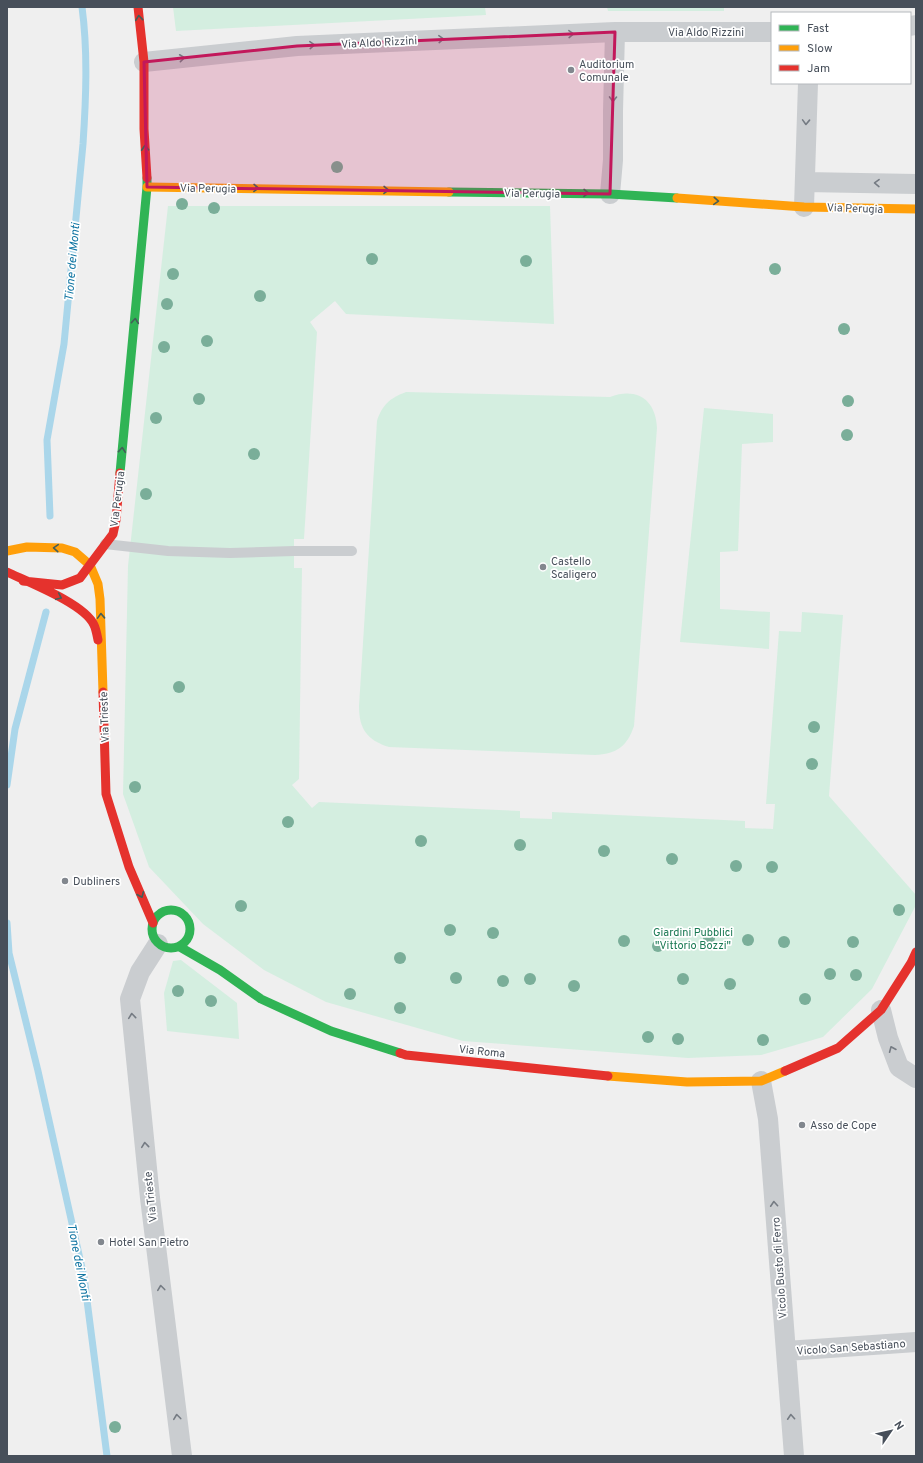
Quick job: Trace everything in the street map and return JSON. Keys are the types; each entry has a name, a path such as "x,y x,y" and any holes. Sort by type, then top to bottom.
{"street":[{"name":"Via Perugia","path":"24,581 62,585 80,578 113,534 116,520 147,187 144,129 144,62 138,7"},
{"name":"Via Aldo Rizzini","path":"144,62 298,46 615,32 771,32"},
{"path":"610,194 613,160 615,32"},
{"path":"804,207 808,84"},
{"path":"805,182 916,184"},
{"name":"Via Perugia","path":"147,187 610,194 804,207 916,209"},
{"path":"7,551 27,546 62,548 75,552 90,565"},
{"name":"Via Trieste","path":"90,565 98,584 100,599 106,794 129,867 153,923 152,930 154,938 158,944 140,972 130,999 150,1198 182,1456"},
{"path":"7,572 71,603 86,614 94,624 102,655"},
{"name":"Via Trieste","path":"129,867 145,883"},
{"path":"160,899 171,910"},
{"path":"153,923 157,916 163,912 171,910 178,911 185,915 191,929 199,941"},
{"path":"158,944 165,948 172,949 180,947 186,943 190,936 191,929"},
{"name":"Via Roma","path":"180,947 220,970 261,999 331,1031 406,1055 671,1081 761,1081"},
{"path":"761,1081 838,1048 881,1010 911,963 916,952"},
{"name":"Via Roma","path":"208,953 220,970"},
{"path":"881,1010 888,1038 899,1066 916,1078"},
{"name":"Vicolo Busto di Ferro","path":"761,1081 768,1119 794,1456"},
{"name":"Vicolo San Sebastiano","path":"786,1351 916,1342"}],"lane":[{"path":"105,544 168,551 230,553 352,551"}],"highlighted area":[{"path":"615,32 610,194 147,187 144,62 297,46"}],"green space":[{"path":"173,7 485,7 486,15 176,31"},
{"path":"607,7 724,7 724,11 608,11"},
{"name":"Giardini Pubblici \"Vittorio Bozzi\"","path":"168,206 550,206 554,324 346,314 335,301 310,322 317,332 304,539 294,539 294,568 302,568 299,779 292,785 312,808 319,802 520,811 520,818 552,819 552,812 745,821 745,828 773,829 775,804 766,804 779,631 801,632 802,612 843,615 829,796 916,895 916,905 872,989 823,1037 761,1055 688,1058 463,1041 326,1002 264,970 203,924 149,867 123,794 128,566"},
{"path":"406,392 610,397 619,394 628,394 643,398 649,403 656,418 657,428 634,726 628,739 615,751 595,755 389,747 375,741 363,727 359,714 359,706 377,421 381,411 387,403"},
{"path":"704,408 773,414 773,442 742,444 738,551 720,552 720,609 770,612 769,649 680,642"},
{"path":"181,960 237,1003 239,1039 167,1031 164,993 173,961"}],"waterway":[{"name":"Tione dei Monti","path":"50,516 47,440 64,344 83,144 86,76 82,7"},
{"path":"7,785 15,729 46,612"},
{"name":"Tione dei Monti","path":"7,923 9,953 38,1071 84,1277 107,1456"}],"traffic: fast":[{"path":"120,473 147,178"},
{"path":"449,192 610,194 677,198"},
{"path":"167,910 175,910 185,915 189,922 190,929 189,936 185,943 175,948 167,948 157,943 155,940 152,933 152,925 157,915 160,913 167,910"},
{"path":"180,947 220,970 261,999 331,1031 400,1053"}],"traffic: slow":[{"path":"147,187 449,192"},
{"path":"677,198 804,207 916,209"},
{"path":"7,551 27,547 62,548 75,552 90,565 98,584 100,599 103,692"},
{"path":"608,1076 687,1082 761,1081 785,1071"}],"traffic: jam":[{"path":"138,7 144,62 144,129 147,178"},
{"path":"23,581 62,585 80,578 113,534 116,520 120,473"},
{"path":"7,572 55,594 80,609 89,617 94,625 98,640"},
{"path":"103,692 106,794 129,867 153,923"},
{"path":"785,1071 838,1048 881,1010 911,963 916,952"},
{"path":"400,1053 406,1055 608,1076"}],"place":[{"name":"Auditorium Comunale","path":"571,70"},
{"name":"Castello Scaligero","path":"543,567"},
{"name":"Dubliners","path":"65,881"},
{"name":"Asso de Cope","path":"802,1125"},
{"name":"Hotel San Pietro","path":"101,1242"}]}
